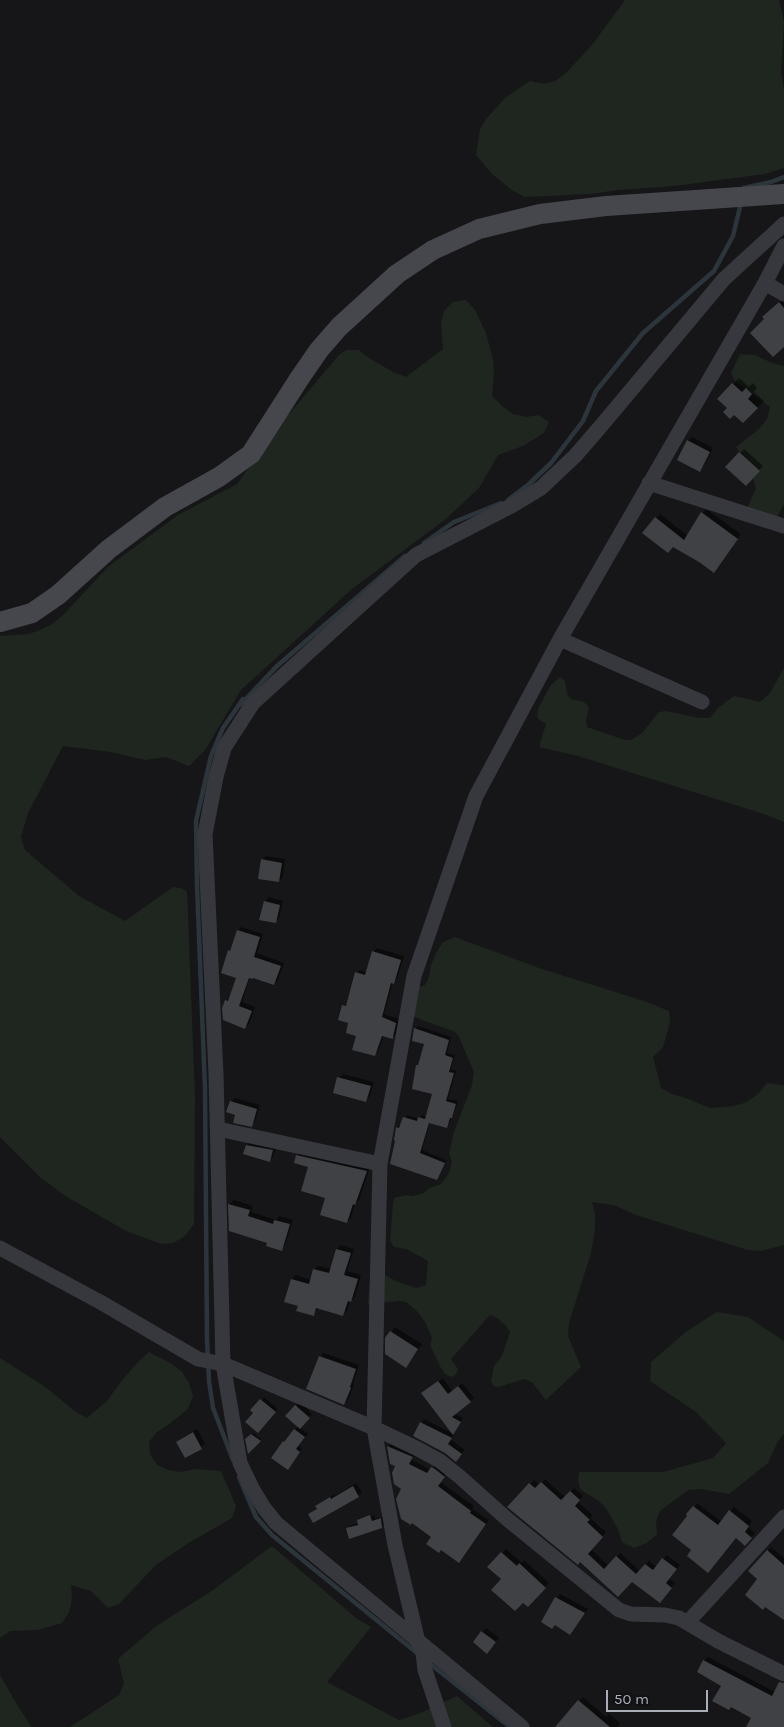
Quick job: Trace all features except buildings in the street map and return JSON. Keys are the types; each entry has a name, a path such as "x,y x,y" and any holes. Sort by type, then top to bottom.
{"main road":[{"path":"0,622 32,613 58,595 109,549 165,507 219,476 251,454 299,378 319,350 339,327 397,274 433,250 479,229 540,214 606,206 784,194"}],"street":[{"path":"522,1727 421,1647 284,1529 264,1508 240,1463 219,1364 218,1129 204,834 224,748 253,703 416,555 513,505 541,488 602,426 724,279 784,224"},
{"path":"444,1727 425,1670 395,1545 374,1428 380,1164 414,976 476,796 560,639 784,246"},
{"path":"764,284 784,294"},
{"path":"649,483 784,526"},
{"path":"560,639 702,702"},
{"path":"218,1129 380,1164"},
{"path":"0,1248 102,1303 198,1359 219,1364 374,1428 440,1461 507,1519 619,1610 641,1616 673,1616 784,1674"},
{"path":"688,1623 784,1516"}],"shaded area":[{"path":"625,0 779,0 784,22 781,72 784,90 784,168 765,174 674,186 591,194 525,197 513,191 492,174 476,155 480,129 486,119 505,98 530,81 543,84 555,81 565,74 592,45"},
{"path":"466,300 475,310 486,333 493,360 492,396 513,414 526,417 538,415 549,422 544,433 523,446 498,455 479,488 446,519 352,589 241,690 205,750 189,766 166,757 145,760 111,752 63,746 28,813 21,837 25,850 79,896 125,921 173,887 187,891 195,1097 194,1224 184,1237 173,1243 161,1244 126,1231 67,1197 41,1178 0,1137 0,636 29,634 52,624 63,615 109,566 178,515 237,484 277,428 339,355 346,350 359,350 393,372 406,377 443,349 441,324 444,311 453,302"},
{"path":"740,354 755,355 784,366 784,504 777,517 748,507 756,488 750,468 736,447 759,429 767,419 770,407 734,379 731,373"},
{"path":"784,668 784,822 764,814 578,756 539,747 546,724 537,718 538,709 550,686 560,677 565,681 567,694 571,699 584,702 589,707 586,720 587,727 625,740 631,740 642,733 659,712 666,711 699,718 710,718 718,708 734,696 760,702 770,693"},
{"path":"455,937 542,969 644,1001 669,1011 670,1023 663,1047 653,1057 661,1088 672,1094 710,1108 734,1106 747,1102 758,1094 767,1083 784,1085 784,1245 761,1251 748,1250 636,1215 614,1205 592,1202 595,1214 595,1229 591,1253 569,1323 568,1336 581,1367 546,1400 532,1382 524,1379 499,1387 493,1386 491,1380 494,1366 502,1356 510,1332 497,1318 490,1315 451,1359 458,1369 456,1375 451,1377 445,1374 441,1368 430,1345 432,1338 425,1322 417,1311 406,1302 399,1301 368,1304 370,1278 381,1273 398,1282 416,1288 426,1285 428,1261 406,1249 394,1247 390,1241 394,1198 424,1193 429,1188 441,1184 449,1173 452,1161 449,1154 454,1132 472,1085 474,1072 458,1035 453,1031 405,1012 402,1000 416,988 425,985 436,953 443,942"},
{"path":"717,1312 748,1317 784,1341 784,1434 778,1441 768,1463 729,1494 701,1489 688,1490 660,1511 656,1522 657,1534 647,1543 634,1548 622,1542 618,1529 605,1507 580,1488 579,1472 663,1472 713,1458 726,1443 696,1412 650,1381 651,1362 687,1331"},
{"path":"149,1352 172,1364 182,1372 189,1383 193,1396 188,1409 157,1432 149,1442 150,1454 157,1465 169,1470 181,1472 194,1469 221,1471 236,1506 232,1518 187,1544 156,1565 119,1604 108,1608 91,1591 71,1585 72,1599 69,1612 62,1623 38,1630 10,1631 0,1638 0,1358 44,1386 76,1412 87,1418 107,1401 123,1379"},
{"path":"272,1546 356,1618 371,1627 327,1682 399,1720 418,1714 457,1696 493,1727 70,1727 119,1695 124,1683 118,1659 155,1627 213,1590"},
{"path":"0,1675 19,1708 32,1727 0,1727"}],"waterway":[{"path":"744,188 784,177"},
{"path":"508,500 529,484 551,463 583,421 596,391 643,333 714,271 733,236 741,203"},
{"path":"424,543 454,522 501,503"},
{"path":"233,1460 213,1408 209,1381 205,1089 196,821 211,756 223,728 243,699 240,705 277,666 405,556"},
{"path":"239,1477 256,1517 272,1535 417,1653"},
{"path":"429,1663 510,1727"}]}
